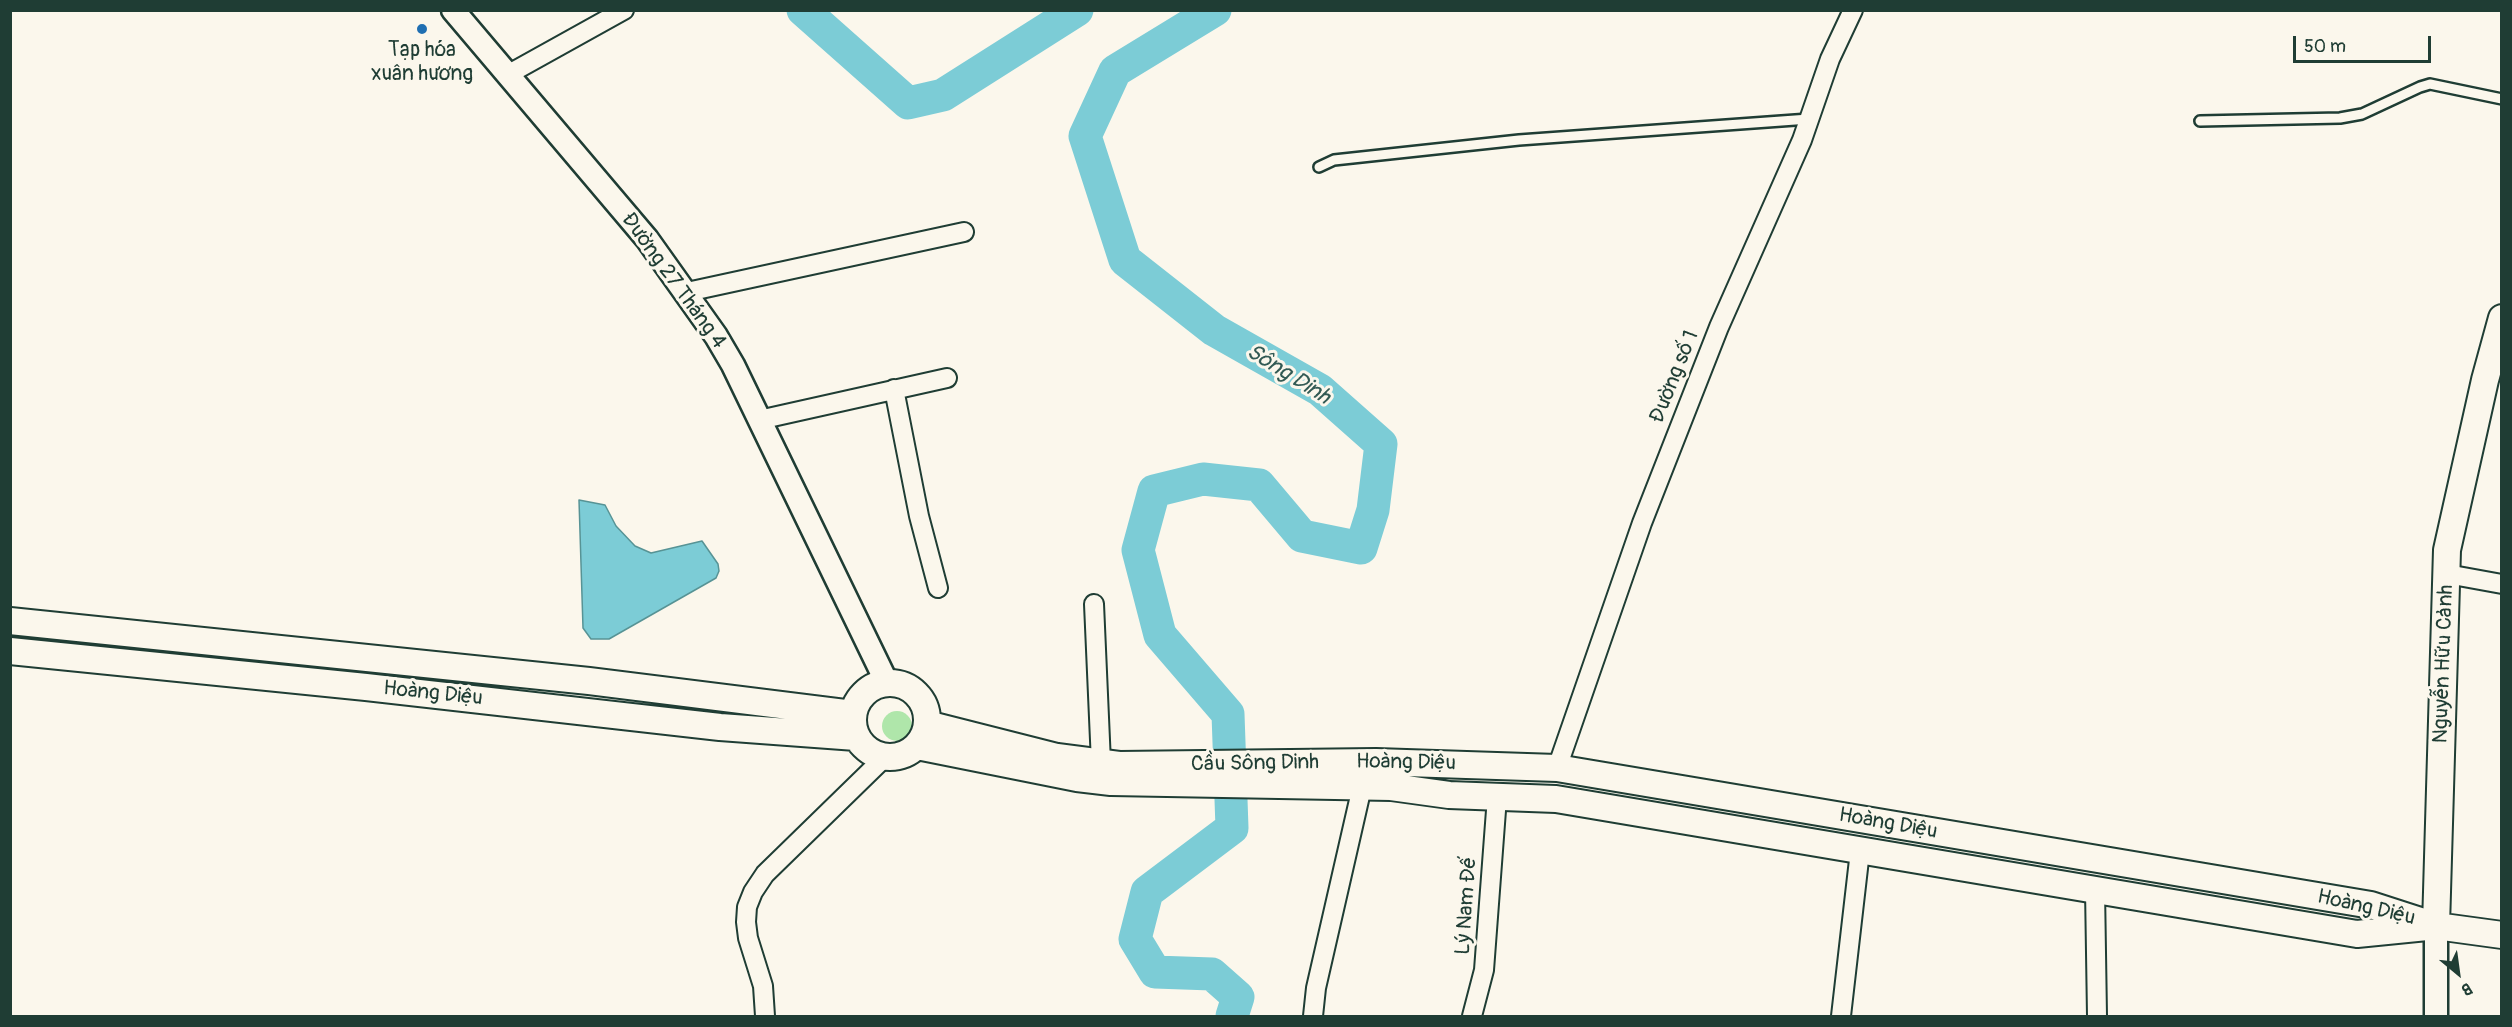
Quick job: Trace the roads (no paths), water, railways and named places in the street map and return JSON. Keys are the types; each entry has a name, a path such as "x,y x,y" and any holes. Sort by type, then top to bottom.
{"main road":[{"name":"Nguyễn Hữu Cảnh","path":"2436,926 2447,550 2485,380 2502,318"},
{"name":"Hoàng Diệu","path":"10,621 589,681 855,726"},
{"name":"Hoàng Diệu","path":"10,651 366,687 720,727 855,726"},
{"path":"887,683 898,684 917,694 927,713 922,735 908,753 885,758 873,754 864,747 855,726 857,702 876,686 887,683"},
{"path":"922,735 1057,758 1180,775"},
{"path":"922,735 1077,778 1111,782 1180,775"},
{"name":"Hoàng Diệu","path":"1328,775 1448,763 1557,768 2371,905 2436,926"},
{"name":"Cầu Sông Dinh","path":"1180,775 1328,775"},
{"name":"Hoàng Diệu","path":"1328,775 1362,787 1391,787 1449,795 1557,799 2357,934 2436,926"},
{"path":"1887,854 1893,824"},
{"path":"2436,926 2502,935"}],"street":[{"name":"Đường 27 Tháng 4","path":"453,10 647,239 687,292 733,365 887,683"},
{"path":"507,75 624,10"},
{"name":"Đường số 1","path":"1557,768 1642,523 1719,327 1809,119 1830,59 1853,10"},
{"path":"687,292 964,232"},
{"path":"759,420 947,378"},
{"path":"894,389 919,516 938,588"},
{"path":"2447,574 2502,584"},
{"path":"1094,604 1101,763"},
{"path":"765,1017 763,986 748,938 746,922 747,906 753,892 765,874 885,758"},
{"path":"1313,1017 1316,988 1362,787"},
{"name":"Lý Nam Đế","path":"1472,1017 1485,969 1497,797"},
{"path":"1841,1017 1860,851"},
{"path":"2095,890 2097,1017"},
{"name":"Nguyễn Hữu Cảnh","path":"2436,926 2436,1017"}],"lane":[{"path":"2200,121 2340,118 2362,114 2430,84 2502,99"},
{"path":"1319,167 1334,160 1519,140 1809,119"}],"water":[{"path":"579,500 605,505 616,526 635,546 651,553 702,541 718,564 719,571 716,578 609,639 591,639 583,628"}],"waterway":[{"name":"Sông Dinh","path":"803,10 908,103 943,95 1077,10"},
{"name":"Sông Dinh","path":"1215,10 1115,71 1085,136 1125,260 1214,330 1320,390 1381,444 1373,510 1361,548 1302,536 1259,485 1203,479 1154,491 1138,550 1160,635 1228,714 1232,828 1147,892 1135,939 1155,972 1212,974 1238,997 1232,1016"}],"place":[{"name":"Tạp hóa xuân hương","path":"422,29"}]}
